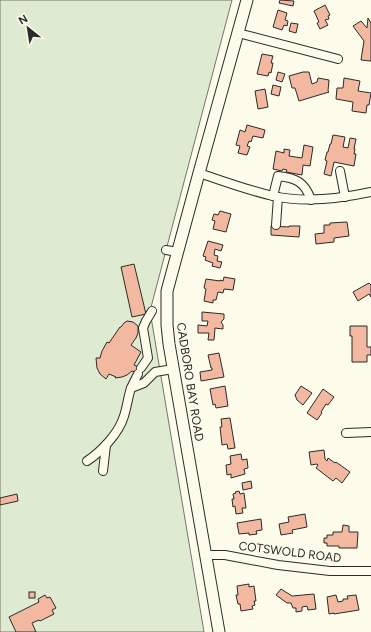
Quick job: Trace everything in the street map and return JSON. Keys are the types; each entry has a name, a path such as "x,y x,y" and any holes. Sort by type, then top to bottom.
{"main road":[{"name":"CADBORO BAY ROAD","path":"219,632 173,369 167,325 167,291 198,173 247,0"}],"street":[{"path":"238,33 338,59"},
{"path":"340,171 345,197"},
{"path":"198,173 250,190 275,196 311,200 345,197 371,192"},
{"path":"276,225 275,196 278,176 290,178 302,184 309,192 311,200"},
{"path":"166,250 178,252"},
{"path":"87,461 106,446 121,423 131,388 140,369 148,358 143,328 152,309 167,310"},
{"path":"140,369 147,365 155,372"},
{"path":"131,388 144,383 155,372 173,369"},
{"path":"346,433 371,432"},
{"path":"103,471 106,446"},
{"name":"COTSWOLD ROAD","path":"206,555 225,555 278,565 330,571 371,571"}],"green space":[{"path":"0,0 232,0 150,311 204,632 0,632"}],"building":[{"path":"280,0 294,1 293,6 279,3"},
{"path":"325,5 330,15 328,16 329,19 325,20 328,25 320,29 317,23 319,22 314,11"},
{"path":"278,10 287,13 285,20 288,21 287,26 284,25 282,30 273,27"},
{"path":"368,18 371,23 371,61 361,60 364,41 353,26 361,21 367,28"},
{"path":"291,23 298,24 296,33 289,31"},
{"path":"262,54 273,56 271,73 269,72 268,76 257,74"},
{"path":"278,72 285,74 282,82 276,80"},
{"path":"309,72 312,84 317,82 318,78 329,80 329,92 299,101 295,88 292,88 289,76"},
{"path":"344,78 360,81 358,91 371,93 366,113 352,111 353,102 336,99 337,88 343,88"},
{"path":"273,85 281,87 279,96 271,94"},
{"path":"265,89 268,107 258,109 255,91"},
{"path":"247,125 265,130 263,138 253,136 251,142 249,141 247,146 250,147 247,155 238,153 240,146 236,145 240,130 245,132"},
{"path":"333,135 345,137 343,147 348,148 350,138 356,139 354,154 356,154 354,166 334,162 331,176 324,174 327,161 325,160"},
{"path":"304,145 313,147 310,166 303,165 302,175 286,172 287,170 283,169 282,171 273,169 276,151 284,153 284,149 290,150 289,156 302,158"},
{"path":"220,211 231,214 226,232 213,229 215,221 212,220 214,214 218,215"},
{"path":"347,222 349,236 334,238 334,242 316,244 315,234 324,233 324,225 330,225 330,223"},
{"path":"271,226 300,226 299,237 271,235"},
{"path":"208,241 223,245 221,251 215,249 214,255 218,256 217,261 222,262 220,268 212,266 213,263 205,260 206,257 203,256"},
{"path":"134,264 146,314 132,317 121,267"},
{"path":"224,277 235,279 233,290 224,289 223,293 218,292 216,300 213,300 213,303 204,301 206,279 223,281"},
{"path":"369,283 371,285 371,297 369,294 358,301 353,292"},
{"path":"202,312 224,314 224,319 221,322 223,329 215,328 214,340 208,340 209,333 198,333 198,325 207,326 208,321 202,321"},
{"path":"127,321 133,322 138,326 138,333 131,345 141,352 134,365 143,369 141,375 132,371 127,375 115,378 116,377 109,374 106,379 100,374 97,368 96,358 100,358 107,342 109,343 120,327"},
{"path":"350,326 367,326 367,347 371,347 371,355 367,355 367,362 352,362 352,336 350,336"},
{"path":"219,353 224,377 201,381 200,372 212,370 208,355"},
{"path":"225,386 228,406 216,408 215,404 213,405 210,389"},
{"path":"301,386 312,393 303,405 297,400 295,395"},
{"path":"323,389 334,397 328,405 326,404 317,420 307,413"},
{"path":"230,418 235,448 228,449 227,444 222,445 220,427 222,427 221,419"},
{"path":"324,450 325,459 327,461 328,458 350,472 342,483 336,478 333,481 316,468 318,465 317,464 311,465 309,452"},
{"path":"241,454 242,460 247,459 248,468 244,469 245,474 231,478 231,474 227,475 226,465 231,464 230,456"},
{"path":"251,481 252,488 243,490 242,483"},
{"path":"239,491 240,494 244,493 246,508 242,508 243,513 236,514 232,499 234,499 233,494"},
{"path":"17,494 18,501 0,505 0,498"},
{"path":"305,514 307,527 292,530 293,533 281,535 279,524 289,522 288,517"},
{"path":"261,519 262,530 256,531 257,534 239,534 237,523"},
{"path":"343,525 349,526 349,532 358,532 357,548 339,548 339,546 327,546 327,543 324,543 324,538 327,538 327,535 333,535 333,532 342,532"},
{"path":"249,584 249,587 254,586 256,601 254,601 255,605 252,606 253,609 241,611 236,595 238,595 237,586"},
{"path":"281,589 292,596 314,594 316,609 308,610 307,606 302,607 302,611 296,612 296,608 293,608 291,603 287,603 276,595"},
{"path":"29,592 35,592 35,598 29,598"},
{"path":"45,595 47,598 50,597 56,608 52,610 54,614 32,623 36,632 16,632 9,617 39,602 38,599"},
{"path":"336,595 338,602 343,601 343,599 348,599 347,596 356,595 359,610 329,614 327,597"}]}
